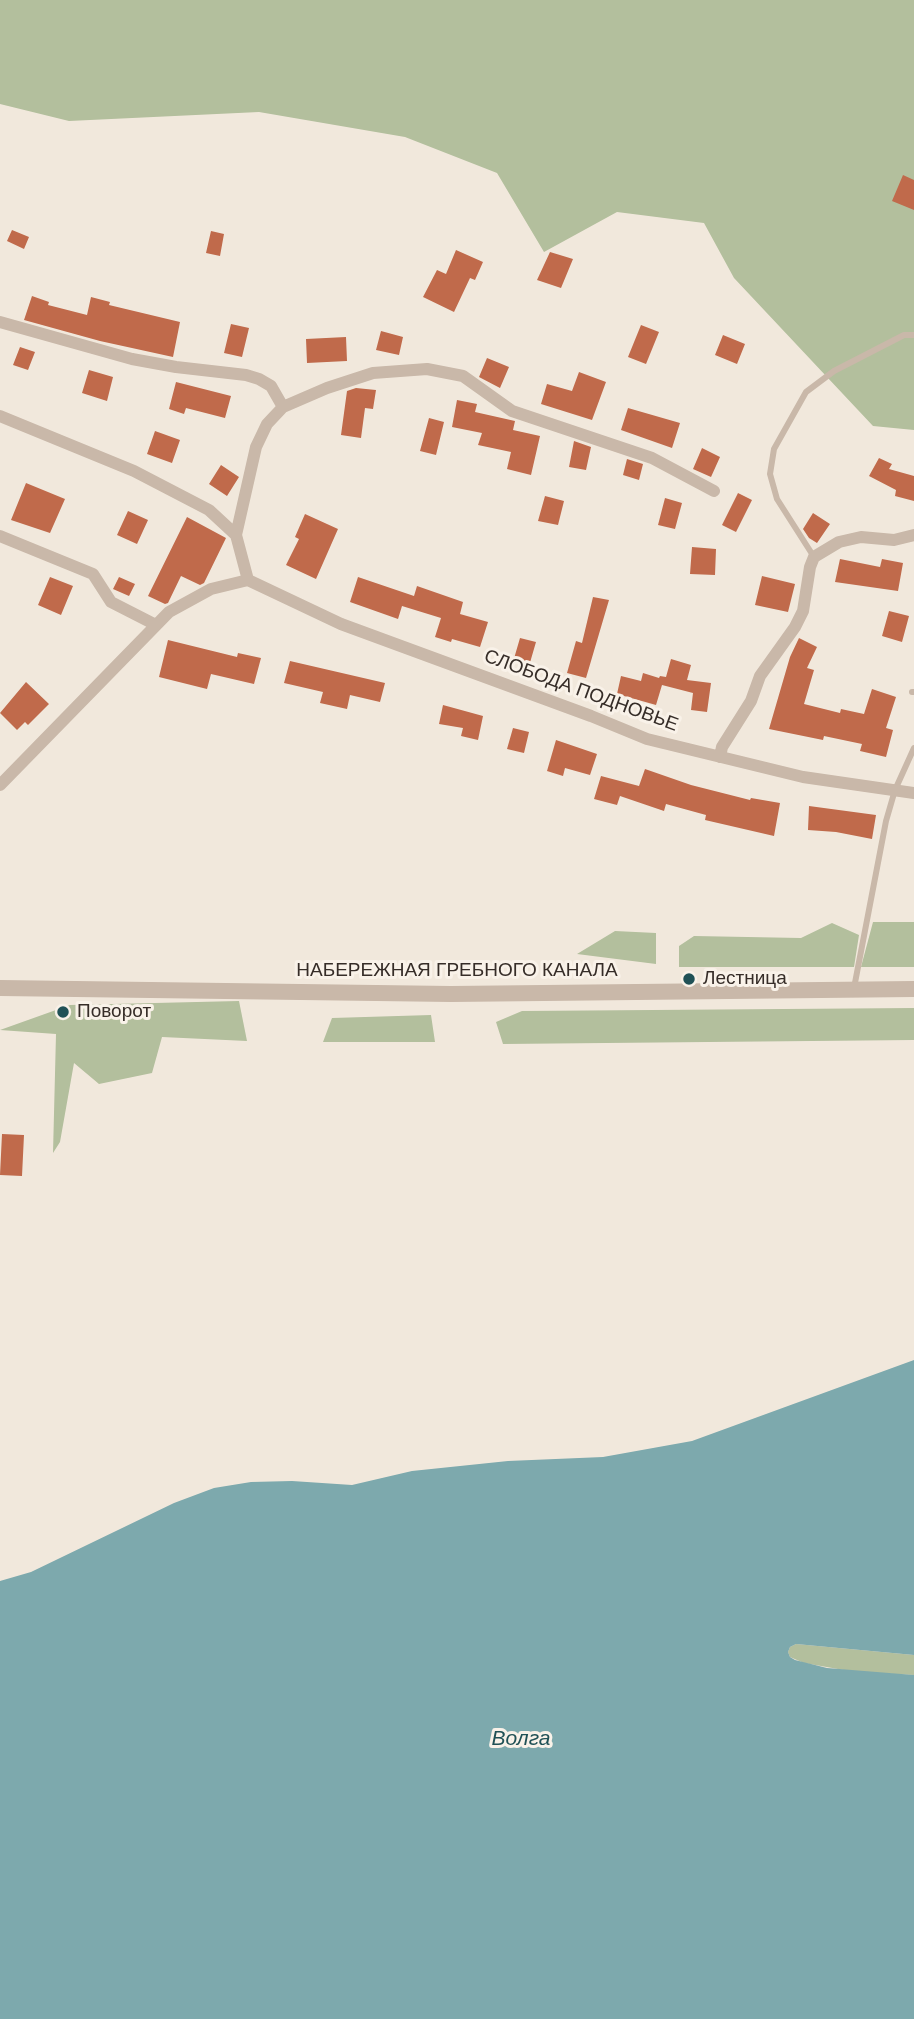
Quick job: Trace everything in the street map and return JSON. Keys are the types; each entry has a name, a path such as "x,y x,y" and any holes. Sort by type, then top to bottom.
{"street":[{"path":"0,322 132,359 247,375 271,386 283,407"},
{"path":"0,785 169,612 211,589 248,579 236,534 256,447 267,424 283,407 327,388 373,373 427,369 464,376 512,411 652,458 714,491"},
{"path":"0,415 134,471 209,510 236,534"},
{"path":"719,757 722,747 751,701 760,676 799,619 814,557 821,550 839,542 861,537 894,540 914,535"},
{"path":"0,536 93,574 111,602 156,625"},
{"name":"СЛОБОДА ПОДНОВЬЕ","path":"248,579 341,624 579,711 647,739 803,777 914,793"},
{"name":"НАБЕРЕЖНАЯ ГРЕБНОГО КАНАЛА","path":"0,988 438,994 914,989"}],"lane":[{"path":"814,557 777,499 769,474 774,449 806,392 834,371 904,335 914,335"},
{"path":"854,990 886,821 895,790 914,748"}],"green space":[{"path":"0,0 914,0 914,430 873,426 734,278 704,223 617,212 544,252 497,173 405,137 259,112 69,121 0,104"},
{"path":"873,922 914,922 914,967 861,967"},
{"path":"832,923 859,935 854,967 679,967 679,946 694,936 801,938"},
{"path":"615,931 656,933 656,964 577,954"},
{"path":"239,1001 247,1041 162,1037 152,1073 99,1084 74,1063 60,1142 53,1153 56,1034 0,1030 70,1005"},
{"path":"914,1008 914,1040 503,1044 496,1022 522,1011"},
{"path":"431,1015 435,1042 323,1042 332,1018"},
{"path":"796,1644 914,1655 914,1675 855,1672 804,1663 790,1657 790,1647"}],"water":[{"name":"Волга","path":"914,1360 914,1655 796,1644 790,1647 788,1652 795,1660 827,1668 914,1675 914,2019 0,2019 0,1581 31,1572 174,1503 214,1488 251,1482 292,1481 352,1485 412,1471 508,1461 603,1457 692,1441"}],"building":[{"path":"903,175 914,180 914,210 892,201"},
{"path":"12,230 29,237 24,249 7,241"},
{"path":"211,231 224,234 220,256 206,253"},
{"path":"456,250 483,262 475,280 470,278 454,312 423,297 437,270 446,274"},
{"path":"550,252 573,259 561,288 537,280"},
{"path":"32,296 49,302 48,305 87,315 91,297 110,302 109,305 180,322 173,357 24,320"},
{"path":"231,324 249,328 242,357 224,353"},
{"path":"641,325 659,332 646,364 628,357"},
{"path":"381,331 403,337 399,355 376,350"},
{"path":"723,335 745,344 737,364 715,355"},
{"path":"346,337 347,361 307,363 306,339"},
{"path":"20,347 35,352 28,370 13,365"},
{"path":"487,358 509,367 500,388 479,377"},
{"path":"89,370 113,377 107,401 82,393"},
{"path":"579,372 606,382 592,420 541,404 547,384 572,391"},
{"path":"176,382 231,396 225,418 186,408 184,414 169,409"},
{"path":"356,388 376,390 373,409 365,408 361,438 341,435 347,391"},
{"path":"457,400 477,404 475,412 515,421 513,430 540,436 531,475 507,469 511,452 478,445 482,433 452,427"},
{"path":"628,408 680,423 672,448 621,430"},
{"path":"429,418 444,422 436,455 420,451"},
{"path":"155,431 180,440 172,463 147,454"},
{"path":"574,441 591,447 586,470 569,467"},
{"path":"702,448 720,457 711,477 693,469"},
{"path":"879,458 892,464 889,469 914,476 914,501 895,496 896,490 869,476"},
{"path":"627,459 643,464 639,480 623,475"},
{"path":"221,465 239,477 227,496 209,484"},
{"path":"26,483 65,499 50,533 11,520"},
{"path":"738,493 752,500 736,532 722,525"},
{"path":"545,496 564,501 558,525 538,521"},
{"path":"665,498 682,503 675,529 658,525"},
{"path":"128,511 148,520 137,544 117,535"},
{"path":"813,513 830,524 817,543 809,538 803,529"},
{"path":"305,514 338,529 316,579 286,565 299,539 295,537"},
{"path":"187,517 226,538 204,583 200,585 181,576 168,603 165,604 148,596"},
{"path":"692,547 716,549 715,575 690,574"},
{"path":"840,559 880,567 882,559 903,563 898,591 835,582"},
{"path":"762,576 795,584 788,612 755,605"},
{"path":"50,577 73,586 61,615 38,605"},
{"path":"119,577 135,584 129,596 113,589"},
{"path":"358,577 414,596 417,586 463,602 460,614 488,622 480,647 435,637 441,618 402,606 398,619 350,602"},
{"path":"593,597 609,600 586,678 567,673 576,641 582,643"},
{"path":"889,611 909,616 902,642 882,636"},
{"path":"520,638 536,642 529,666 513,662"},
{"path":"799,638 817,647 807,668 814,670 804,704 840,713 841,709 864,714 872,689 896,697 886,728 893,730 886,757 860,751 862,744 824,736 823,740 769,729 790,657"},
{"path":"168,640 237,657 238,653 261,658 254,684 211,674 207,689 159,677"},
{"path":"671,659 691,665 687,680 711,683 707,712 691,710 693,693 662,685 656,705 617,694 621,676 641,681 643,673 659,678 666,677"},
{"path":"290,661 385,683 380,702 350,695 347,709 320,703 323,692 284,683"},
{"path":"26,682 49,704 28,725 25,722 17,730 0,713"},
{"path":"443,705 483,716 478,740 461,736 463,728 439,724"},
{"path":"513,728 529,732 524,753 507,749"},
{"path":"556,740 597,754 590,775 565,768 563,776 547,771"},
{"path":"645,769 691,785 750,800 780,803 774,836 705,820 706,815 666,804 664,811 620,796 617,805 594,799 601,776 639,786"},
{"path":"809,806 876,815 872,839 808,830"},
{"path":"2,1134 24,1135 22,1176 0,1175"}],"place":[{"name":"Лестница","path":"689,979"},
{"name":"Поворот","path":"63,1012"}]}
